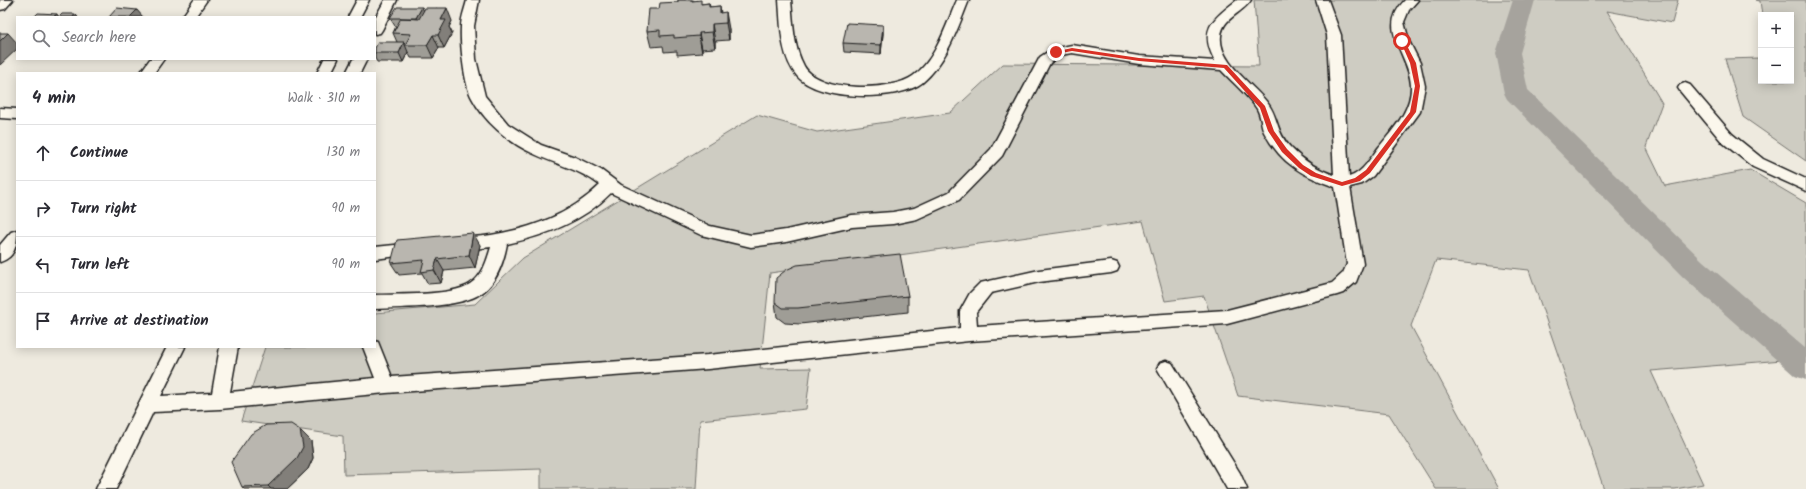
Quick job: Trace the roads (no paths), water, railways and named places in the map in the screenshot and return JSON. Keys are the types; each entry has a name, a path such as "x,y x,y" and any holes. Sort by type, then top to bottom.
{"street":[{"path":"0,6 7,0"},
{"path":"189,16 201,0"},
{"path":"355,16 363,0"},
{"path":"376,28 390,0"},
{"path":"473,0 467,26 468,53 478,97 504,128 536,149 570,161 596,174 616,189 707,231 751,240 786,236 852,221 894,218 917,213 954,196 997,152 1045,60 1056,52 1072,49 1139,60 1225,66"},
{"path":"785,0 793,57 803,74 817,82 839,90 858,92 882,91 916,80 931,65 963,0"},
{"path":"1245,0 1234,7 1218,22 1214,37 1216,50 1225,66 1263,107 1271,131 1284,150 1301,166 1314,174 1342,184 1357,180 1368,172 1413,112 1418,86 1413,63 1402,41 1398,22 1403,9 1412,0"},
{"path":"147,404 220,402 386,385 708,362 969,334 1226,317 1337,288 1350,277 1355,264 1342,184 1334,35 1322,0"},
{"path":"148,72 156,60"},
{"path":"325,72 331,60"},
{"path":"354,72 360,60"},
{"path":"1685,88 1727,138 1758,163 1806,185"},
{"path":"0,113 16,114"},
{"path":"376,255 500,240 544,229 583,209 610,185"},
{"path":"0,256 16,237"},
{"path":"376,302 456,296 476,289 488,277 499,252 500,240"},
{"path":"969,334 968,310 976,298 986,288 1039,276 1111,266"},
{"path":"106,489 175,348"},
{"path":"220,402 229,348"},
{"path":"372,348 386,385"},
{"path":"1166,368 1234,479 1237,489"}],"waterway":[{"path":"1524,0 1508,53 1516,93 1693,269 1767,335 1806,367"}]}
